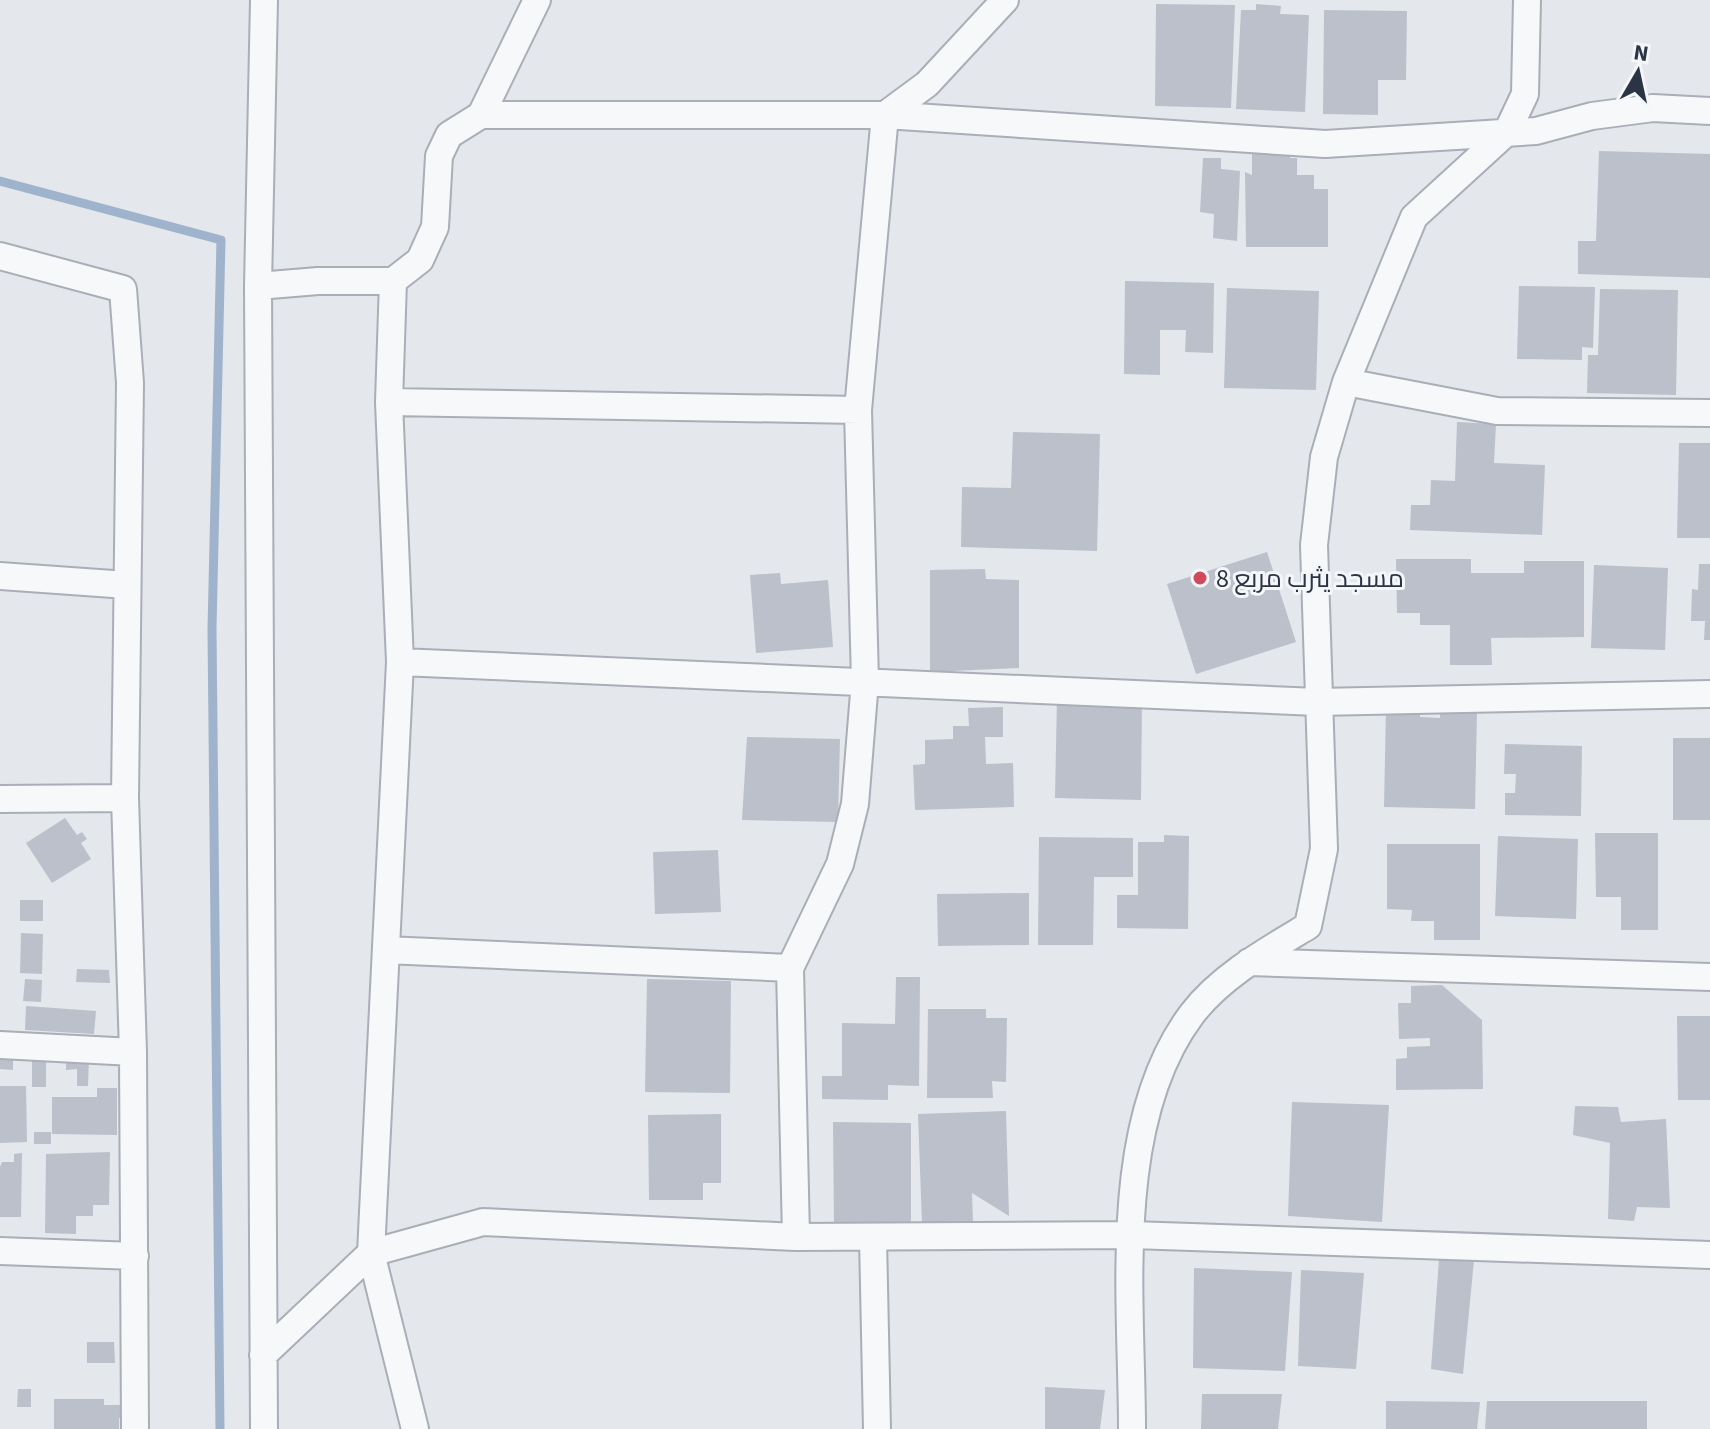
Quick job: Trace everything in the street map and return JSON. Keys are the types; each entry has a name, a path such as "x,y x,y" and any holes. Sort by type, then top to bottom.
{"street":[{"path":"264,0 258,286 264,1429"},
{"path":"481,115 537,0"},
{"path":"796,1237 790,968 840,864 855,804 865,681 858,410 885,115 927,84 1005,0"},
{"path":"1132,1429 1132,1235 1141,1131 1161,1068 1193,1013 1249,962 1308,926 1324,849 1314,545 1324,457 1346,382 1414,217 1507,132 1525,94 1527,0"},
{"path":"258,286 318,281 393,281 420,260 435,227 439,156 449,135 481,115 885,115 1325,144 1536,131 1592,116 1653,108 1710,111"},
{"path":"0,256 123,289 130,383 125,798 133,1052 135,1429"},
{"path":"393,281 389,402 400,662 371,1253 415,1429"},
{"path":"1346,382 1497,411 1710,413"},
{"path":"389,402 858,410"},
{"path":"0,576 127,585"},
{"path":"400,662 1317,702 1710,694"},
{"path":"0,799 125,798"},
{"path":"386,950 790,968"},
{"path":"1249,962 1710,977"},
{"path":"0,1045 133,1052"},
{"path":"263,1355 371,1253 483,1222 796,1237 1132,1235 1710,1255"},
{"path":"873,1238 877,1429"},
{"path":"0,1251 135,1256"}],"building":[{"path":"1156,4 1235,5 1231,108 1155,106"},
{"path":"1256,4 1281,6 1280,14 1309,15 1305,112 1236,109 1241,10 1256,10"},
{"path":"1324,10 1407,11 1406,80 1378,80 1378,115 1323,114"},
{"path":"1599,151 1710,154 1710,278 1578,274 1578,241 1596,241"},
{"path":"1252,152 1290,152 1290,158 1297,158 1297,175 1314,175 1314,189 1328,189 1328,247 1246,247 1245,172 1252,175"},
{"path":"1203,158 1221,158 1221,169 1240,171 1237,241 1213,238 1214,214 1200,212"},
{"path":"1125,281 1214,283 1213,353 1185,352 1186,330 1160,330 1160,375 1124,374"},
{"path":"1519,286 1595,287 1593,348 1582,347 1582,360 1517,359"},
{"path":"1227,288 1319,291 1316,390 1224,388"},
{"path":"1600,289 1678,290 1676,395 1587,393 1588,355 1598,355"},
{"path":"1457,422 1496,424 1494,463 1545,465 1542,535 1410,530 1411,505 1430,505 1431,480 1455,481"},
{"path":"1013,432 1100,434 1097,551 961,547 962,487 1011,488"},
{"path":"1679,443 1710,443 1710,538 1677,538"},
{"path":"1267,552 1296,642 1196,674 1167,584"},
{"path":"1396,559 1471,559 1471,573 1524,573 1524,561 1584,561 1584,637 1491,638 1492,665 1450,665 1450,625 1420,625 1420,613 1397,613"},
{"path":"1699,564 1710,564 1710,640 1704,640 1705,621 1691,621 1692,589 1698,590"},
{"path":"1594,565 1668,568 1665,650 1591,648"},
{"path":"985,569 986,579 1019,580 1019,668 930,672 930,570"},
{"path":"780,573 781,584 828,580 833,647 756,653 750,575"},
{"path":"1057,697 1142,698 1141,800 1055,798"},
{"path":"1003,707 1003,737 985,737 986,764 1013,763 1014,807 915,810 913,765 925,764 925,740 953,739 953,726 969,726 968,708"},
{"path":"1386,708 1420,709 1420,717 1440,718 1440,711 1477,711 1475,809 1384,807"},
{"path":"747,737 840,739 838,822 742,820"},
{"path":"1673,738 1710,738 1710,820 1673,820"},
{"path":"1505,744 1582,746 1581,816 1505,815 1505,793 1515,793 1516,774 1504,774"},
{"path":"65,818 77,835 82,832 87,839 81,843 91,859 52,883 26,843"},
{"path":"1595,833 1658,833 1658,930 1621,930 1621,897 1596,897"},
{"path":"1164,835 1189,836 1188,929 1117,928 1117,895 1138,895 1138,842 1164,842"},
{"path":"1498,836 1578,839 1576,919 1495,916"},
{"path":"1039,837 1133,838 1133,877 1094,877 1093,945 1038,945"},
{"path":"1387,844 1480,844 1480,940 1434,940 1434,921 1411,921 1412,910 1387,909"},
{"path":"718,850 721,912 655,914 653,852"},
{"path":"1029,893 1029,945 938,946 937,894"},
{"path":"20,900 43,900 43,921 20,921"},
{"path":"21,933 43,934 42,974 20,973"},
{"path":"77,969 109,970 110,983 76,982"},
{"path":"896,977 920,977 919,1086 888,1085 888,1100 822,1099 822,1076 842,1076 842,1023 895,1024"},
{"path":"25,979 42,980 41,1002 23,1001"},
{"path":"647,979 731,981 730,1093 645,1092"},
{"path":"1442,985 1482,1020 1483,1089 1396,1090 1396,1059 1407,1058 1407,1047 1430,1046 1430,1038 1399,1039 1398,1003 1411,1003 1411,986"},
{"path":"26,1006 96,1011 94,1034 25,1030"},
{"path":"928,1009 986,1009 986,1018 1007,1018 1006,1082 992,1081 993,1098 927,1098"},
{"path":"1677,1016 1710,1016 1710,1100 1678,1100"},
{"path":"0,1057 13,1057 13,1070 0,1069"},
{"path":"66,1057 89,1058 88,1086 77,1086 77,1069 66,1070"},
{"path":"32,1058 46,1058 46,1087 32,1087"},
{"path":"0,1086 26,1086 27,1142 0,1143"},
{"path":"97,1088 117,1088 117,1135 52,1134 52,1097 97,1097"},
{"path":"1292,1102 1389,1105 1382,1222 1288,1216"},
{"path":"1575,1106 1618,1107 1621,1122 1666,1119 1670,1208 1637,1207 1634,1221 1608,1219 1610,1143 1573,1135"},
{"path":"1006,1111 1009,1216 972,1193 973,1223 922,1224 918,1114"},
{"path":"721,1114 721,1183 703,1183 703,1200 649,1200 648,1115"},
{"path":"833,1122 911,1123 911,1225 834,1227"},
{"path":"34,1132 51,1132 51,1144 34,1144"},
{"path":"110,1152 109,1205 93,1205 93,1216 76,1216 76,1234 45,1233 46,1154"},
{"path":"22,1153 21,1217 0,1217 0,1167 2,1162 14,1162 14,1154"},
{"path":"1439,1259 1474,1260 1463,1374 1431,1369"},
{"path":"1194,1268 1292,1272 1285,1371 1193,1368"},
{"path":"1301,1270 1364,1273 1356,1369 1298,1366"},
{"path":"87,1342 114,1342 115,1363 87,1363"},
{"path":"1045,1387 1105,1390 1100,1429 1045,1429"},
{"path":"18,1389 31,1389 31,1407 17,1407"},
{"path":"1202,1394 1282,1394 1278,1429 1201,1429"},
{"path":"54,1399 104,1399 104,1405 125,1405 125,1418 119,1418 119,1429 54,1429"},
{"path":"1386,1401 1480,1402 1477,1429 1386,1429"},
{"path":"1487,1401 1647,1401 1647,1429 1485,1429"}],"waterway":[{"path":"0,181 221,240 212,629 220,1429"}],"place":[{"name":"مسجد يثرب مربع 8","path":"1200,578"}]}
